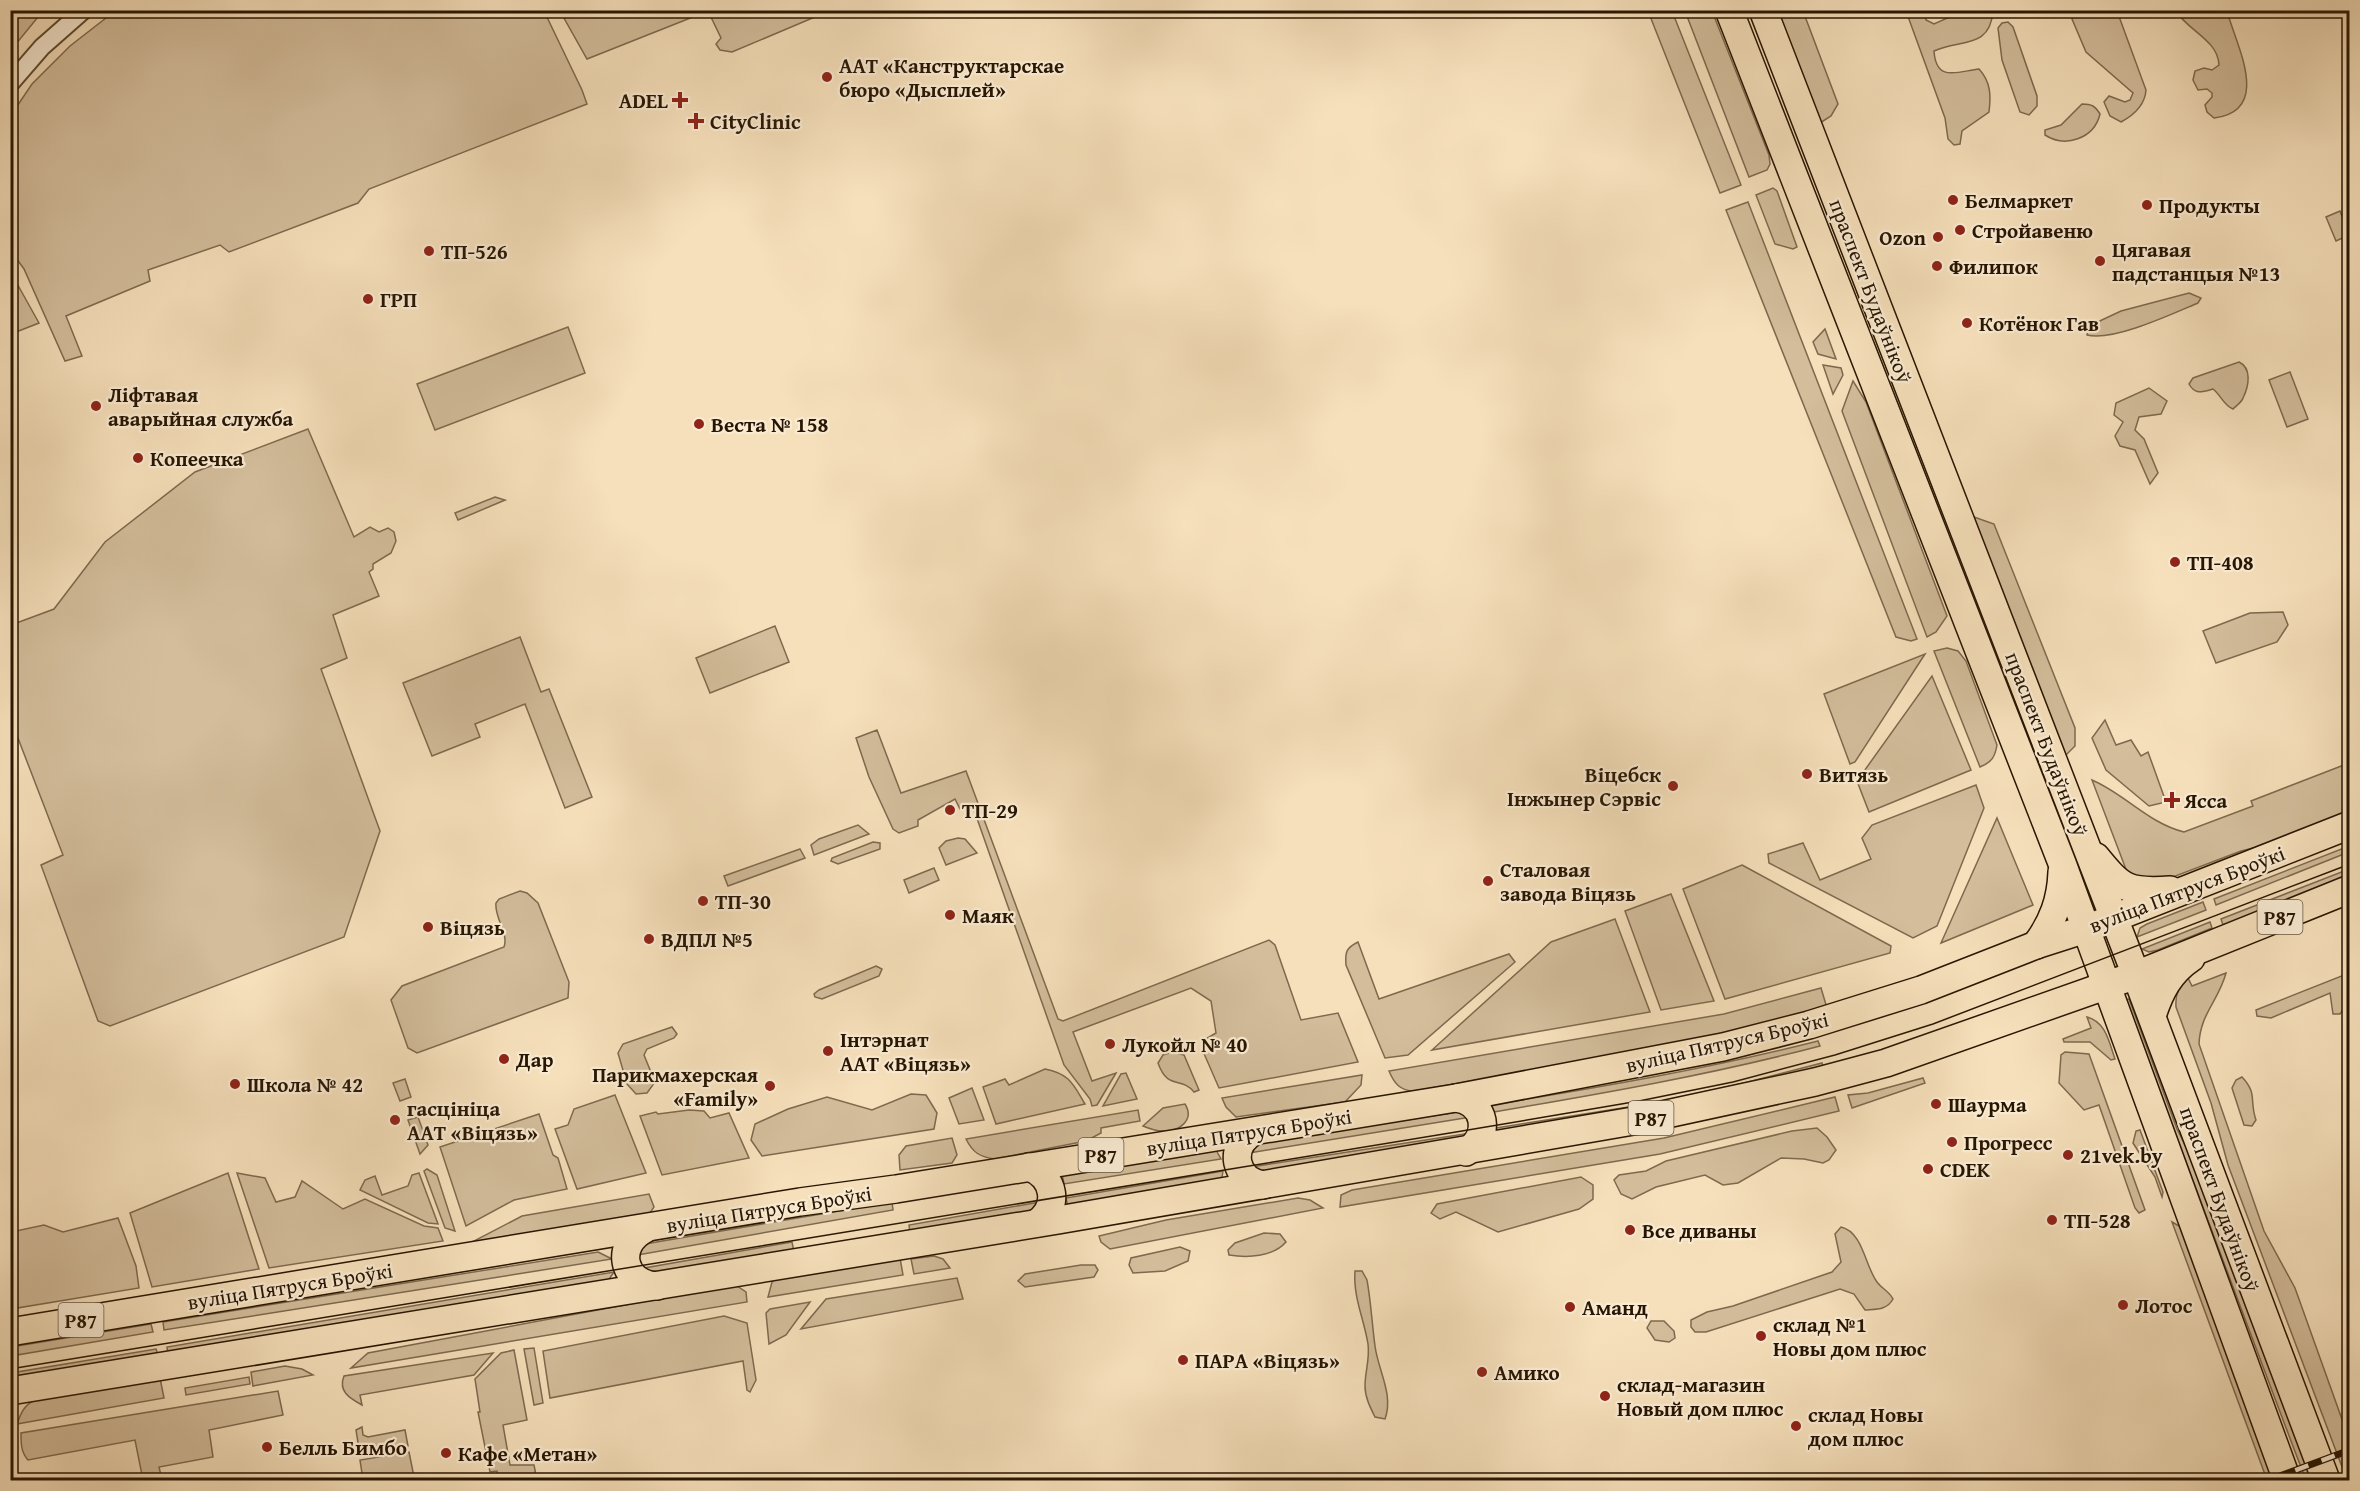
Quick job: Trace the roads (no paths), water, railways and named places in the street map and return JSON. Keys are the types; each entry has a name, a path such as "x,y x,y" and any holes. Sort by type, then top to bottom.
{"main road":[{"name":"праспект Будаўнікоў","path":"1729,10 2062,863 2288,1480"},
{"name":"праспект Будаўнікоў","path":"1764,10 2152,1016 2325,1480"},
{"name":"вуліца Пятруся Броўкі","path":"10,1332 800,1202 1253,1132 1456,1098 1723,1047 1809,1025 1921,990 2036,945 2086,929 2349,825"},
{"path":"2087,847 2113,879 2129,889 2152,891 2185,889"},
{"path":"2036,945 2047,931 2057,908 2061,894 2062,863"},
{"name":"Р87","path":"10,1391 1466,1152 1639,1120 1815,1082 1886,1063 2136,975 2349,889"},
{"path":"2152,1016 2166,982 2177,967 2210,946"},
{"path":"2064,1000 2099,1011 2124,1030"},
{"path":"1456,1098 1474,1105 1482,1116 1481,1137 1478,1143 1466,1152"},
{"path":"1253,1132 1246,1136 1238,1147 1236,1162 1248,1180 1263,1185"},
{"path":"1029,1167 1047,1179 1052,1192 1047,1214 1037,1223"},
{"path":"645,1229 633,1237 629,1243 625,1257 626,1264 637,1280 657,1286"},
{"path":"594,1237 608,1244 613,1250 618,1265 616,1278 604,1294"}],"street":[{"path":"10,84 42,47 84,10"},
{"path":"1794,174 1822,164"},
{"path":"1854,329 1882,318"},
{"path":"1968,622 1995,610"}],"tram line":[{"path":"10,1369 1456,1132 1639,1101 1733,1082 1835,1055 1933,1024 2350,864"}],"railway":[{"path":"2269,1480 2350,1450"},
{"path":"2337,1480 2350,1474"}],"place":[{"name":"ААТ «Канструктарскае бюро «Дысплей»","path":"827,77"},
{"name":"ADEL","path":"680,100"},
{"name":"CityClinic","path":"696,121"},
{"name":"Белмаркет","path":"1953,200"},
{"name":"Продукты","path":"2147,205"},
{"name":"Стройавеню","path":"1960,230"},
{"name":"Ozon","path":"1938,237"},
{"name":"ТП-526","path":"429,251"},
{"name":"Цягавая падстанцыя №13","path":"2100,261"},
{"name":"Филипок","path":"1937,266"},
{"name":"ГРП","path":"368,299"},
{"name":"Котёнок Гав","path":"1967,323"},
{"name":"Ліфтавая аварыйная служба","path":"96,406"},
{"name":"Веста № 158","path":"699,424"},
{"name":"Копеечка","path":"138,458"},
{"name":"ТП-408","path":"2175,562"},
{"name":"Витязь","path":"1807,774"},
{"name":"Віцебск Інжынер Сэрвіс","path":"1673,786"},
{"name":"Ясса","path":"2172,800"},
{"name":"ТП-29","path":"950,810"},
{"name":"Сталовая завода Віцязь","path":"1488,881"},
{"name":"ТП-30","path":"703,901"},
{"name":"Маяк","path":"950,915"},
{"name":"Віцязь","path":"428,927"},
{"name":"ВДПЛ №5","path":"649,939"},
{"name":"Лукойл № 40","path":"1110,1044"},
{"name":"Інтэрнат ААТ «Віцязь»","path":"828,1051"},
{"name":"Дар","path":"504,1059"},
{"name":"Школа № 42","path":"235,1084"},
{"name":"Парикмахерская «Family»","path":"770,1086"},
{"name":"Шаурма","path":"1936,1104"},
{"name":"гасцініца ААТ «Віцязь»","path":"395,1120"},
{"name":"Прогресс","path":"1952,1142"},
{"name":"21vek.by","path":"2068,1155"},
{"name":"CDEK","path":"1928,1169"},
{"name":"ТП-528","path":"2052,1220"},
{"name":"Все диваны","path":"1630,1230"},
{"name":"Лотос","path":"2123,1305"},
{"name":"Аманд","path":"1570,1307"},
{"name":"склад №1 Новы дом плюс","path":"1761,1336"},
{"name":"ПАРА «Віцязь»","path":"1183,1360"},
{"name":"Амико","path":"1482,1372"},
{"name":"склад-магазин Новый дом плюс","path":"1605,1396"},
{"name":"склад Новы дом плюс","path":"1796,1426"},
{"name":"Белль Бимбо","path":"267,1447"},
{"name":"Кафе «Метан»","path":"446,1453"}]}
